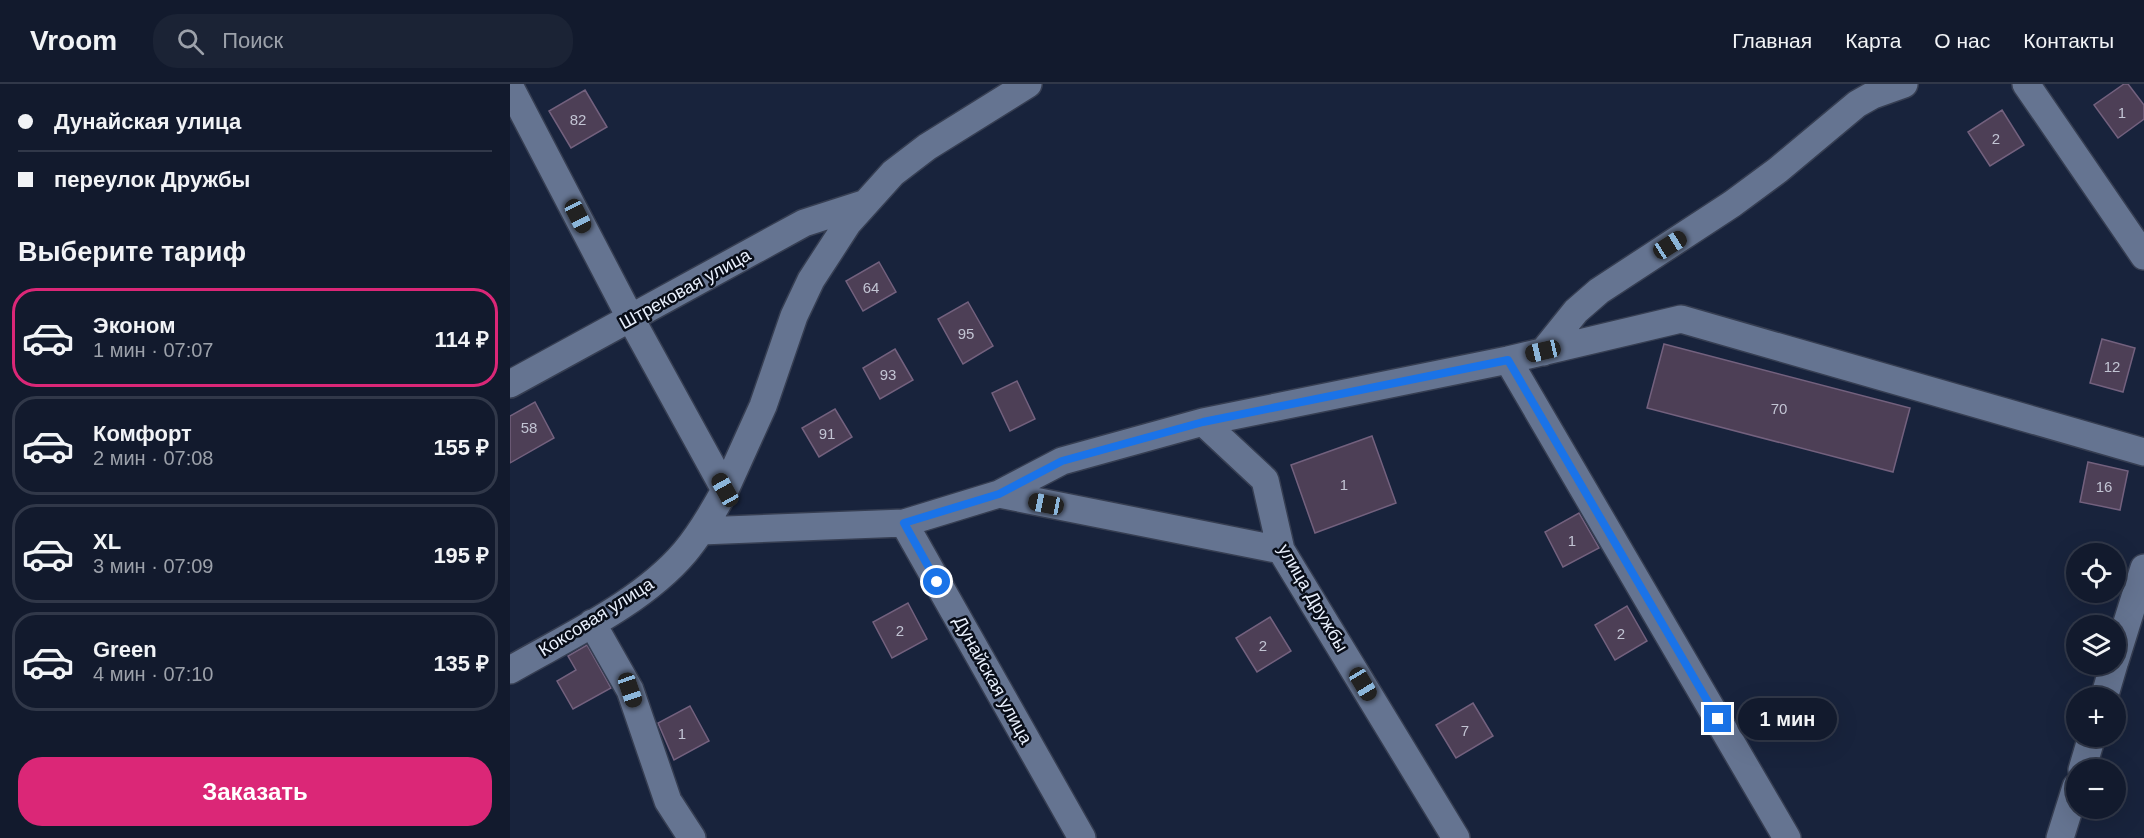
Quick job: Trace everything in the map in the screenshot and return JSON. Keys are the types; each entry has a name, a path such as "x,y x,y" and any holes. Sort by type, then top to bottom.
{"street":[{"name":"Коксовая улица","path":"510,670 592,623 664,573 701,531 725,490 764,406 794,316 831,246 863,204 893,173 927,147 1028,84"},
{"path":"1543,351 1576,311 1599,291 1732,204 1778,170 1857,104 1873,95 1904,84"},
{"path":"2026,84 2144,256"},
{"path":"516,90 631,319 725,490"},
{"name":"Штрековая улица","path":"510,384 804,223 863,204"},
{"path":"701,531 904,523 999,494 1062,461 1203,422 1508,360 1681,319 2144,452"},
{"path":"1508,360 1787,838"},
{"name":"улица Дружбы","path":"1203,422 1265,480 1281,549 1456,838"},
{"path":"999,494 1281,549"},
{"name":"Дунайская улица","path":"904,523 1082,838"},
{"path":"2126,627 2144,568"},
{"path":"592,623 630,690 668,801 692,838"},
{"path":"2060,838 2066,819"}],"building":[{"path":"2124,84 2128,84 2144,105 2144,119 2118,138 2094,105"},
{"path":"585,90 607,127 571,148 549,111"},
{"path":"2002,110 2024,145 1990,166 1968,132"},
{"path":"879,262 896,292 863,311 846,281"},
{"path":"968,302 993,346 963,364 938,319"},
{"path":"2102,339 2135,348 2123,392 2090,383"},
{"path":"1664,344 1910,408 1893,472 1647,408"},
{"path":"895,349 913,380 880,399 863,368"},
{"path":"1017,381 1035,419 1010,431 992,393"},
{"path":"535,402 554,438 510,463 510,416"},
{"path":"835,409 852,437 819,457 802,428"},
{"path":"1372,436 1396,503 1315,533 1291,465"},
{"path":"2088,462 2128,471 2120,510 2080,502"},
{"path":"1579,513 1599,548 1563,567 1545,532"},
{"path":"908,603 927,639 892,658 873,622"},
{"path":"1627,606 1647,641 1615,660 1595,625"},
{"path":"1270,617 1291,651 1257,672 1236,638"},
{"path":"587,645 611,688 573,709 557,681 576,670 568,656"},
{"path":"1473,703 1493,736 1456,758 1436,725"},
{"path":"690,706 709,741 674,760 658,723"}],"route":[{"path":"937,582 904,523 999,494 1062,461 1203,422 1508,360 1718,719"}]}
